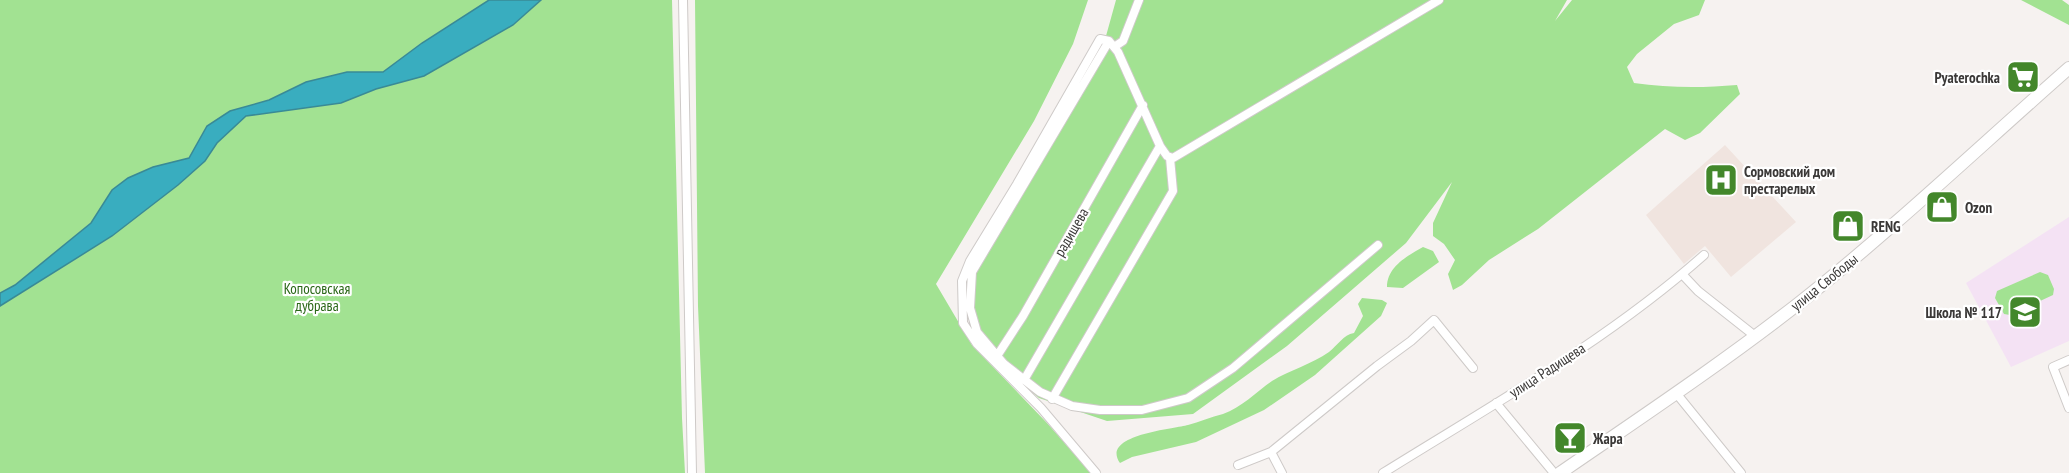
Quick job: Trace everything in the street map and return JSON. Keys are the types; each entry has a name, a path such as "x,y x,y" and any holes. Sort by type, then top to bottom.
{"main road":[{"name":"улица Свободы","path":"1560,473 1676,393 1798,304 1881,235 2069,68"}],"street":[{"path":"683,0 693,473"},
{"path":"1096,473 1041,408 977,344 963,323 962,281 970,261 1100,39 1112,44 1123,41 1139,0"},
{"path":"1170,158 1178,156 1439,0"},
{"path":"1052,399 1173,191 1170,158 1160,147 1143,105 1112,44"},
{"path":"1112,44 972,272 970,308 977,332 1004,364 1024,380 1052,399 1072,406 1100,410 1142,410 1188,398 1233,368 1378,245"},
{"name":"радищева","path":"997,356 1023,316 1143,105"},
{"path":"1024,380 1160,147"},
{"name":"улица Радищева","path":"1383,473 1586,344 1682,274 1704,255"},
{"path":"1682,274 1698,291 1755,336"},
{"path":"1238,465 1271,452 1411,341 1434,320 1473,368"},
{"path":"2069,360 2053,367 2069,408"},
{"path":"1676,393 1741,473"},
{"path":"1496,403 1554,473"},
{"path":"1271,452 1282,473"}],"shaded area":[{"name":"Сормовский дом престарелых","path":"1725,145 1796,222 1731,277 1705,246 1684,264 1646,215"},
{"name":"Школа № 117","path":"2069,217 2069,341 2011,367 1966,283"}],"green space":[{"path":"0,0 489,0 422,43 383,72 347,72 306,82 269,100 229,112 207,126 189,158 112,190 91,223 15,285 0,293"},
{"name":"Копосовская дубрава","path":"541,0 672,0 685,473 0,473 0,306 112,236 205,161 217,143 246,116 341,103 376,89 424,76 513,25"},
{"path":"695,0 1088,0 1073,44 1034,121 936,284 972,345 1047,423 1091,473 705,473 698,306"},
{"path":"1116,0 1567,0 1555,21 1572,0 1705,0 1699,15 1674,24 1637,54 1627,67 1634,83 1685,87 1737,85 1740,94 1700,133 1685,140 1665,129 1538,229 1489,260 1462,285 1453,290 1448,274 1455,260 1444,244 1433,236 1433,223 1452,182 1406,243 1287,346 1193,414 1107,421 1039,398 996,363 966,310 967,275 1101,46"},
{"path":"2021,0 2062,0 2069,5 2069,25"},
{"path":"1423,247 1433,251 1439,262 1403,288 1387,287 1394,268"},
{"path":"2040,272 2048,275 2054,289 2053,295 2010,315 2004,314 1995,298 1997,291"},
{"path":"1362,298 1382,300 1387,303 1381,316 1315,375 1264,410 1196,442 1132,457 1120,463 1117,453 1120,446 1129,440 1155,431 1188,425 1230,411 1272,381 1329,352 1344,338 1354,333 1363,316 1358,304"}],"water":[{"path":"489,0 541,0 513,25 424,76 376,89 341,103 246,116 217,143 205,161 112,236 0,306 0,293 15,285 91,223 112,190 128,178 153,167 189,158 207,126 230,111 269,100 306,82 347,72 383,72 422,43"}],"place":[{"name":"Pyaterochka","path":"2023,77"},
{"name":"Сормовский дом престарелых","path":"1721,180"},
{"name":"Ozon","path":"1942,207"},
{"name":"RENG","path":"1848,226"},
{"name":"Школа № 117","path":"2025,312"},
{"name":"Жара","path":"1570,438"}]}
